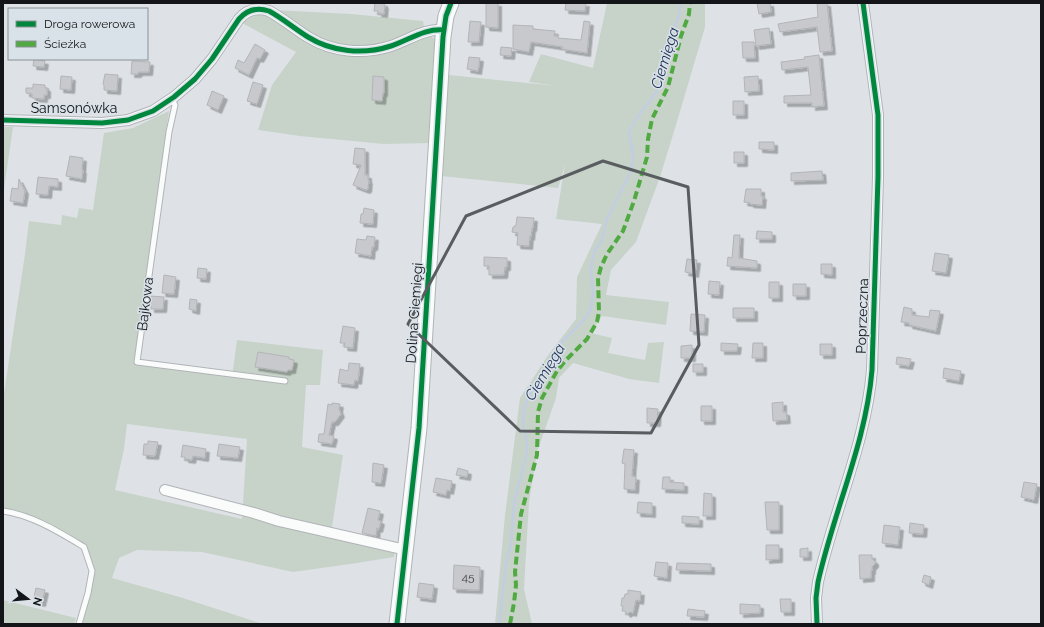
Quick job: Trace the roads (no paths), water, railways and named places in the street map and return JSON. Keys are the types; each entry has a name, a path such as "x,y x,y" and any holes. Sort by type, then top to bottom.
{"street":[{"name":"Dolina Ciemięgi","path":"398,624 419,428 444,30 446,16 451,3"},
{"name":"Poprzeczna","path":"817,624 816,598 820,575 862,430 870,390 872,370 878,177 878,115 863,3"},
{"name":"Samsonówka","path":"3,120 91,123 115,122 128,120 148,113 159,108 189,85 203,69 241,16 259,6 315,41 337,49 376,49 400,43 430,30 444,30"},
{"path":"165,490 279,521 406,550"}],"lane":[{"name":"Bajkowa","path":"172,99 175,105 169,132 137,362 285,381"},
{"path":"3,511 14,512 55,529 84,547 92,571 88,593 79,624"}],"waterway":[{"name":"Ciemięga","path":"499,624 506,565 511,543 514,503 527,452 527,442 523,425 524,408 531,392 551,363 562,342 583,321 591,309 593,294 591,270 592,260 595,250 602,240 607,219 631,171 633,157 629,132 634,122 657,91 663,73 670,40 680,12 681,3"}]}
